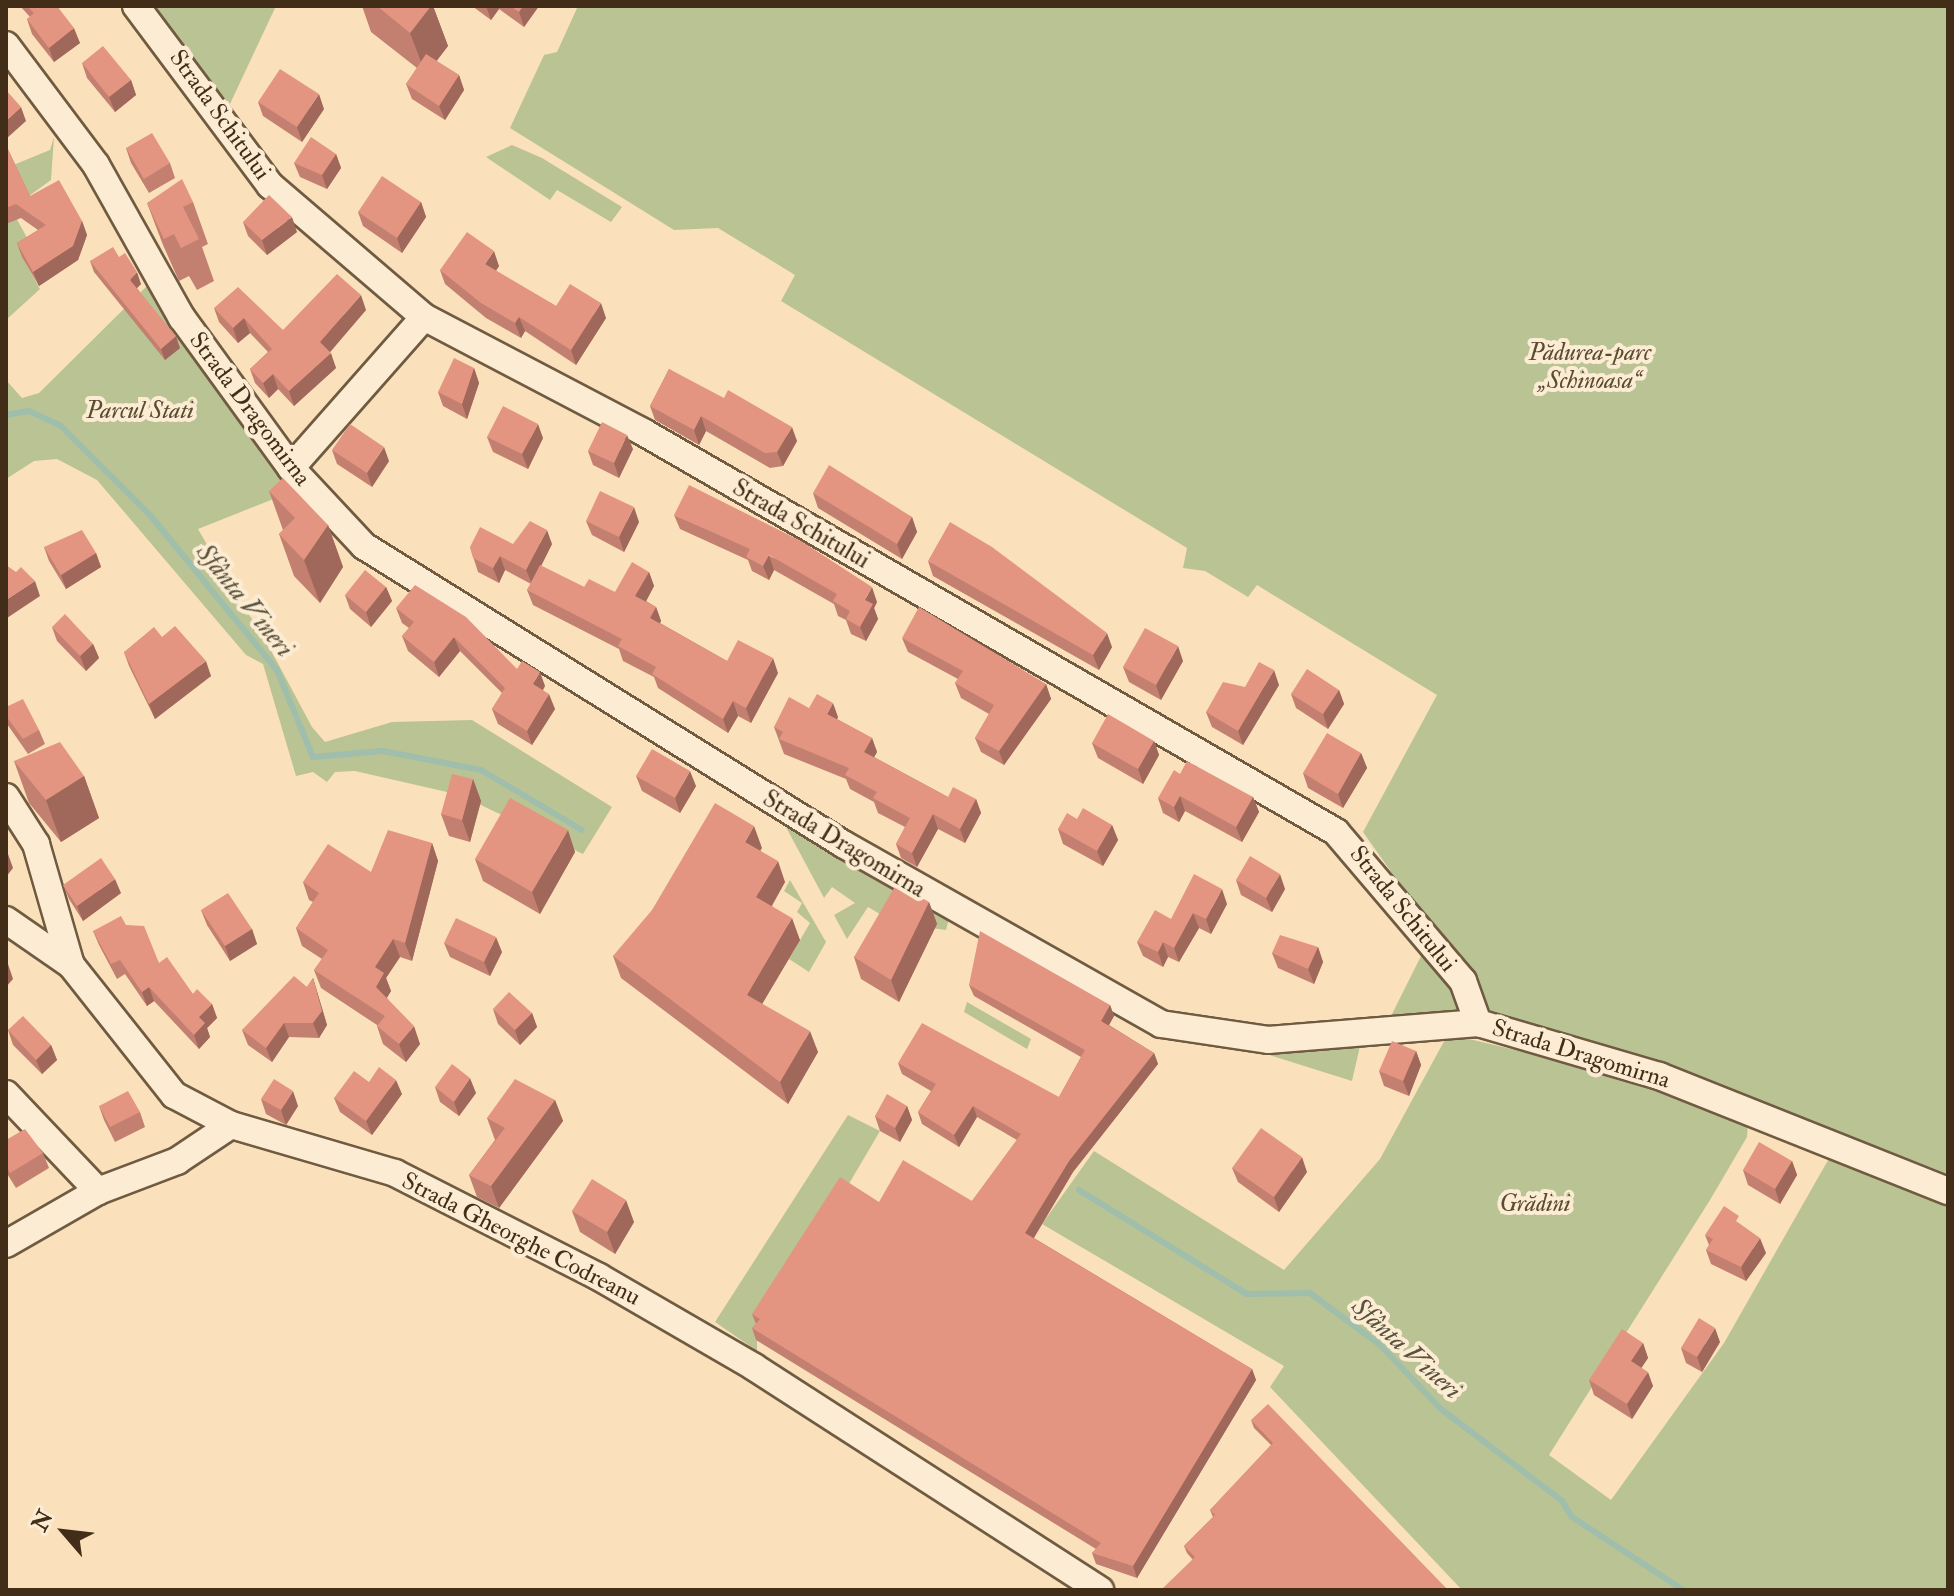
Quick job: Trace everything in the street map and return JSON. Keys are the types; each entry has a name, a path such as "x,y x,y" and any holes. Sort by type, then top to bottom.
{"street":[{"name":"Strada Schitului","path":"136,6 270,185 424,317 643,432 1336,832 1463,981 1478,1023"},
{"name":"Strada Dragomirna","path":"6,45 96,165 182,318 291,468 397,571 752,790 1134,1012 1189,1031 1268,1040 1478,1023 1659,1076 1948,1191"},
{"path":"291,468 424,317"},
{"name":"Strada Gheorghe Codreanu","path":"6,797 36,844 71,965 158,1079 231,1125 395,1173 599,1277 754,1367 1100,1590"},
{"path":"6,920 71,965"},
{"path":"6,1094 98,1191"},
{"path":"6,1244 98,1191 177,1161 231,1125"}],"green space":[{"path":"145,6 276,6 230,104"},
{"name":"Pădurea-parc „Schinoasa“","path":"578,6 1948,6 1948,1174 1733,1091 1495,1019 1363,832 1437,695 1257,585 1248,597 1205,571 1183,568 1187,548 781,301 795,275 718,228 674,230 510,128 544,55 557,52"},
{"path":"54,137 51,180 11,209 34,250 23,258 40,289 6,320 6,168 50,150"},
{"path":"512,145 542,158 622,207 611,222 557,190 550,200 486,157"},
{"name":"Parcul Stati","path":"151,282 296,490 198,529 213,555 201,565 215,571 259,628 312,727 325,742 392,722 472,720 612,807 583,854 460,795 355,771 335,772 327,782 313,772 296,776 263,664 246,655 97,480 57,459 34,461 6,479 6,380 22,398 39,393"},
{"path":"780,816 949,918 946,930 895,923 868,907 847,939 834,915 855,903 832,887 824,898"},
{"path":"790,880 826,942 809,972 789,959 810,923 797,912 802,903 784,891"},
{"path":"1423,952 1463,993 1464,1006 1450,1018 1389,1020"},
{"path":"967,1002 1031,1039 1027,1049 964,1012"},
{"name":"Grădini","path":"1448,1034 1570,1063 1748,1121 1747,1137 1710,1200 1549,1455 1611,1500 1724,1343 1831,1155 1948,1204 1948,1590 1462,1590 1270,1387 1284,1366 1042,1224 1094,1151 1284,1270 1380,1159"},
{"path":"1389,1035 1360,1046 1352,1081 1244,1047"},
{"path":"848,1115 880,1131 757,1340 757,1351 715,1322"}],"building":[{"path":"27,6 57,6 74,28 49,48 27,19 34,13"},
{"path":"377,6 431,6 410,33"},
{"path":"103,46 131,80 109,97 82,63"},
{"path":"426,54 459,75 439,106 406,84"},
{"path":"280,69 319,94 297,127 258,102"},
{"path":"6,90 21,107 6,121"},
{"path":"152,133 170,163 144,179 126,148"},
{"path":"311,137 336,154 322,175 294,163"},
{"path":"6,145 30,196 59,180 82,221 73,246 33,272 17,243 46,225 16,204 6,208"},
{"path":"382,176 421,202 397,238 358,212"},
{"path":"182,179 193,202 183,207 199,239 181,248 174,234 164,239 147,203"},
{"path":"269,195 292,217 262,240 243,222"},
{"path":"467,232 494,251 485,264 556,306 570,284 601,303 571,350 519,317 515,323 481,303 440,270"},
{"path":"113,247 119,257 125,253 137,272 130,280 176,336 161,349 90,261"},
{"path":"337,274 361,295 320,342 331,353 289,391 273,374 263,383 250,369 272,349 244,318 233,328 214,308 238,287 283,330"},
{"path":"454,358 474,368 462,404 438,392"},
{"path":"669,369 724,398 728,390 792,427 777,452 765,453 701,416 694,430 650,406"},
{"path":"503,406 538,424 522,454 487,437"},
{"path":"602,422 627,435 614,463 588,451"},
{"path":"350,424 384,447 367,473 332,450"},
{"path":"829,465 912,517 897,544 813,493"},
{"path":"283,478 328,525 304,560 279,534 295,518 269,491"},
{"path":"689,485 801,541 872,587 865,600 873,604 860,627 846,619 850,611 833,601 837,594 769,555 763,566 746,557 750,549 674,515"},
{"path":"600,491 634,507 619,537 586,521"},
{"path":"530,521 547,530 526,570 500,556 493,568 473,558 470,547 480,527 513,544"},
{"path":"950,522 992,547 1107,633 1093,655 928,561"},
{"path":"82,530 96,553 61,575 44,547"},
{"path":"632,562 649,572 635,596 656,607 650,618 727,661 738,640 773,658 746,708 733,701 723,719 652,674 656,667 618,646 622,639 527,590 540,565 584,587 589,579 615,592"},
{"path":"6,565 16,572 21,567 35,581 6,600"},
{"path":"365,570 386,587 366,612 345,595"},
{"path":"415,585 466,617 517,669 522,661 540,672 533,684 549,694 527,731 492,709 505,688 454,637 434,662 402,636 414,622 396,608"},
{"path":"919,607 1046,684 999,751 975,738 994,705 955,683 963,671 902,638"},
{"path":"65,614 93,644 80,656 52,627"},
{"path":"175,626 206,661 149,704 124,652 154,627 162,637"},
{"path":"1145,628 1178,646 1156,685 1123,667"},
{"path":"1259,662 1274,670 1238,731 1206,712 1223,682 1245,687"},
{"path":"1307,669 1339,690 1323,714 1291,694"},
{"path":"817,694 833,703 827,714 872,738 864,752 948,797 953,787 976,799 960,829 933,814 912,853 896,844 910,818 873,798 877,792 845,775 849,768 779,739 783,732 774,727 789,697 809,708"},
{"path":"23,699 39,730 23,739 6,716 6,707"},
{"path":"1108,714 1154,741 1138,769 1092,743"},
{"path":"1327,733 1361,753 1338,794 1303,773"},
{"path":"60,742 84,776 46,800 14,761"},
{"path":"652,749 690,771 675,798 636,776"},
{"path":"1187,761 1253,797 1236,827 1180,796 1174,807 1158,798 1174,770 1180,774"},
{"path":"452,774 473,779 462,820 441,814"},
{"path":"510,798 568,830 532,892 475,859"},
{"path":"715,803 754,826 745,842 778,861 756,897 792,918 747,995 810,1031 780,1082 613,956 652,910"},
{"path":"1083,808 1112,825 1097,851 1058,829 1067,813 1077,819"},
{"path":"388,830 432,843 405,943 393,939 375,967 384,973 376,987 414,1026 399,1044 377,1026 385,1016 314,970 328,950 296,928 319,893 303,882 328,844 371,872"},
{"path":"1250,856 1280,874 1266,898 1236,880"},
{"path":"101,858 115,879 77,906 63,885"},
{"path":"1194,874 1222,889 1206,919 1193,913 1174,948 1163,942 1158,952 1137,942 1155,910 1171,919"},
{"path":"897,883 929,902 891,980 854,957"},
{"path":"228,893 252,929 225,946 201,910"},
{"path":"121,916 126,925 144,926 159,963 167,957 193,994 197,989 212,1004 199,1017 205,1023 194,1035 149,987 142,992 120,960 111,964 93,931"},
{"path":"456,918 496,937 484,962 444,943"},
{"path":"980,931 1110,1005 1101,1021 1154,1053 1069,1161 1025,1233 1252,1369 1133,1566 1092,1553 1101,1543 752,1328 760,1319 752,1314 840,1177 879,1202 903,1160 972,1201 1021,1134 973,1106 954,1135 918,1112 936,1084 898,1063 922,1023 1059,1097 1085,1050 969,985"},
{"path":"1280,935 1318,947 1308,969 1272,953"},
{"path":"294,976 307,987 313,978 322,1011 313,1023 284,1023 266,1048 242,1030"},
{"path":"509,992 532,1013 515,1030 493,1009"},
{"path":"23,1016 51,1045 36,1060 8,1030"},
{"path":"1392,1041 1416,1051 1403,1081 1379,1071"},
{"path":"452,1064 470,1078 454,1102 435,1087"},
{"path":"379,1067 396,1080 366,1121 334,1098 354,1071 369,1082"},
{"path":"274,1079 293,1091 281,1110 261,1099"},
{"path":"515,1079 555,1100 491,1186 469,1175 505,1128 487,1118"},
{"path":"128,1091 140,1112 110,1127 99,1106"},
{"path":"887,1094 907,1106 895,1128 875,1116"},
{"path":"1261,1128 1302,1157 1274,1197 1232,1168"},
{"path":"25,1129 43,1153 10,1173 6,1166 6,1140"},
{"path":"1759,1142 1792,1161 1775,1189 1743,1170"},
{"path":"592,1179 626,1200 607,1232 572,1211"},
{"path":"1724,1206 1739,1216 1736,1221 1760,1238 1741,1267 1706,1250 1713,1239 1705,1235"},
{"path":"1699,1318 1715,1328 1697,1357 1681,1348"},
{"path":"1622,1329 1643,1343 1631,1361 1648,1372 1627,1404 1589,1380"},
{"path":"1268,1404 1448,1590 1162,1589 1195,1557 1184,1546 1215,1515 1210,1510 1273,1443 1251,1420"}],"waterway":[{"name":"Sfânta Vineri","path":"6,415 29,411 61,426 150,515 277,670 313,757 383,751 481,770 582,830"},
{"name":"Sfânta Vineri","path":"1079,1190 1247,1294 1310,1293 1380,1345 1441,1409 1562,1501 1572,1517 1683,1590"}]}
